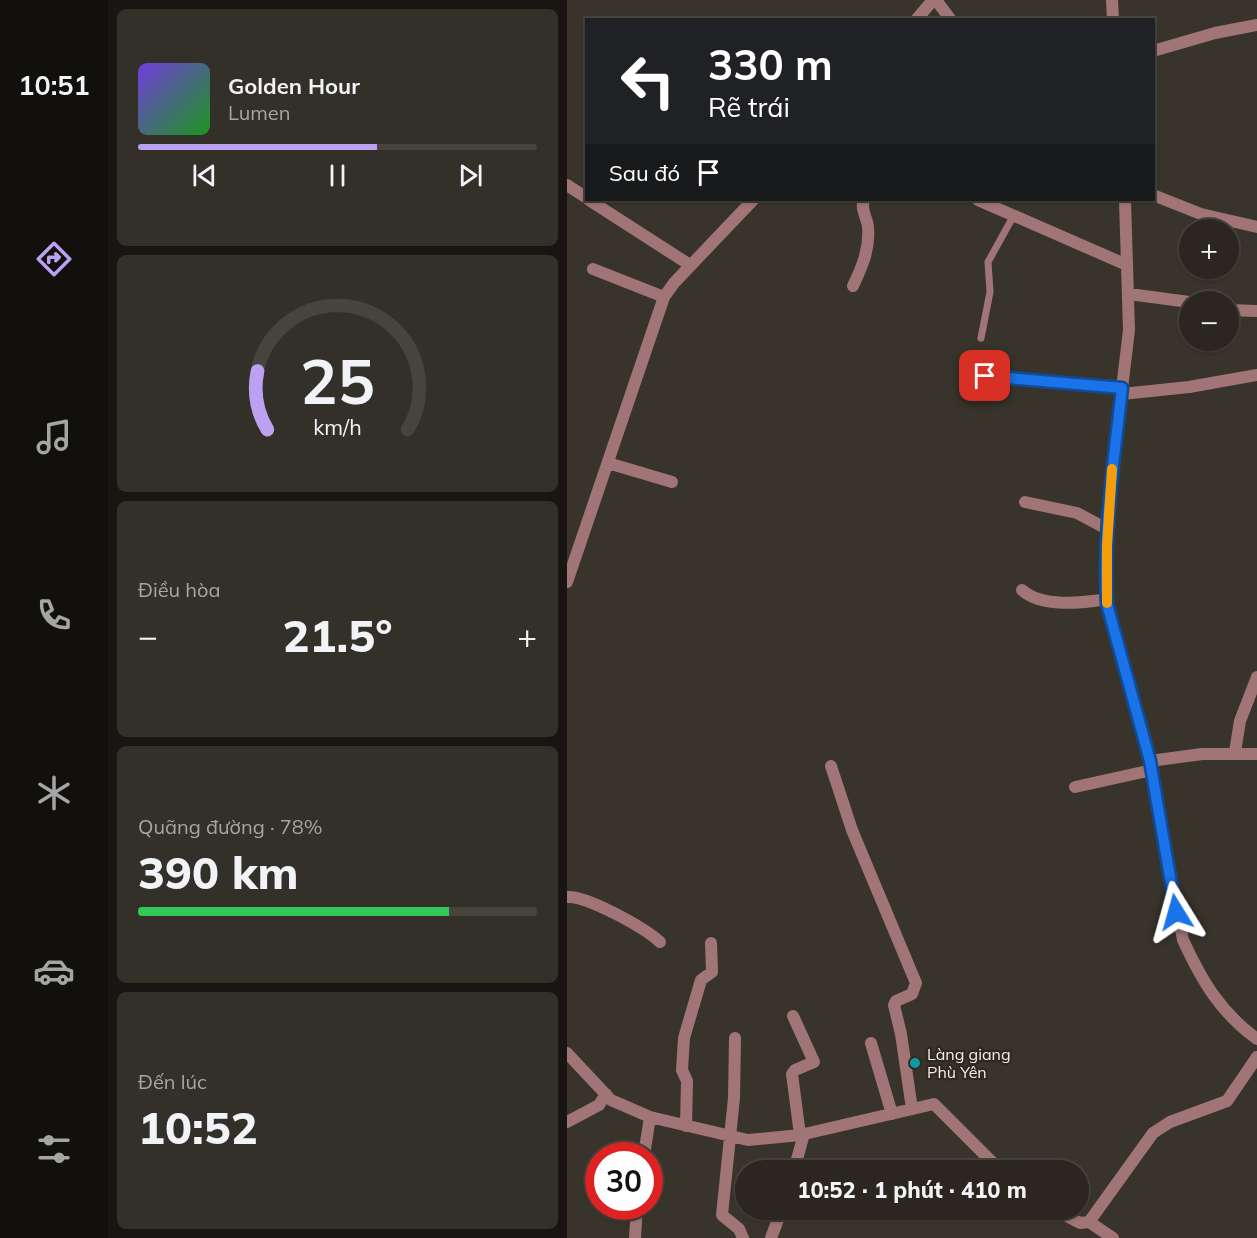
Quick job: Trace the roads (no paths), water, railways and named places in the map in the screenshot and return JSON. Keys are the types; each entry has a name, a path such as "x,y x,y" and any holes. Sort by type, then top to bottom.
{"street":[{"path":"918,18 935,0 949,18"},
{"path":"1112,0 1113,18"},
{"path":"1155,50 1215,33 1257,25"},
{"path":"567,185 585,197"},
{"path":"1155,196 1201,213 1257,226"},
{"path":"591,201 690,265"},
{"path":"567,582 664,297 690,265 752,201"},
{"path":"852,286 865,261 868,228 862,205 864,201"},
{"path":"980,201 1127,266"},
{"path":"1125,201 1129,330 1109,496 1107,599 1113,629 1151,766 1183,940 1214,999 1234,1023 1257,1040"},
{"path":"593,269 664,297"},
{"path":"1129,294 1179,301"},
{"path":"1239,310 1257,311"},
{"path":"985,376 1122,391 1189,387 1257,375"},
{"path":"608,463 672,482"},
{"path":"1025,502 1077,513 1107,529"},
{"path":"1022,590 1039,600 1061,602 1107,599"},
{"path":"1235,752 1241,721 1257,677"},
{"path":"1075,787 1179,756 1235,752 1257,754"},
{"path":"831,766 852,830 916,983 912,994 896,1001 894,1005 901,1034 912,1110"},
{"path":"567,897 580,899 634,922 660,942"},
{"path":"686,1126 687,1082 682,1070 684,1038 690,1011 701,980 712,972 711,943"},
{"path":"793,1016 814,1062 795,1070 792,1074 802,1134 796,1160"},
{"path":"735,1038 734,1098 723,1215 739,1229 743,1238"},
{"path":"871,1043 892,1114"},
{"path":"567,1053 611,1100 650,1117 748,1140 802,1134 934,1104 990,1160"},
{"path":"1089,1222 1153,1133 1170,1122 1227,1101 1257,1057"},
{"path":"567,1122 599,1105 606,1094"},
{"path":"646,1142 650,1117"},
{"path":"635,1238 636,1220"},
{"path":"771,1238 778,1220"},
{"path":"1076,1220 1089,1222 1113,1238"}],"lane":[{"path":"981,338 990,292 988,262 1014,215"}],"place":[{"name":"Làng giang Phù Yên","path":"915,1063"}]}
